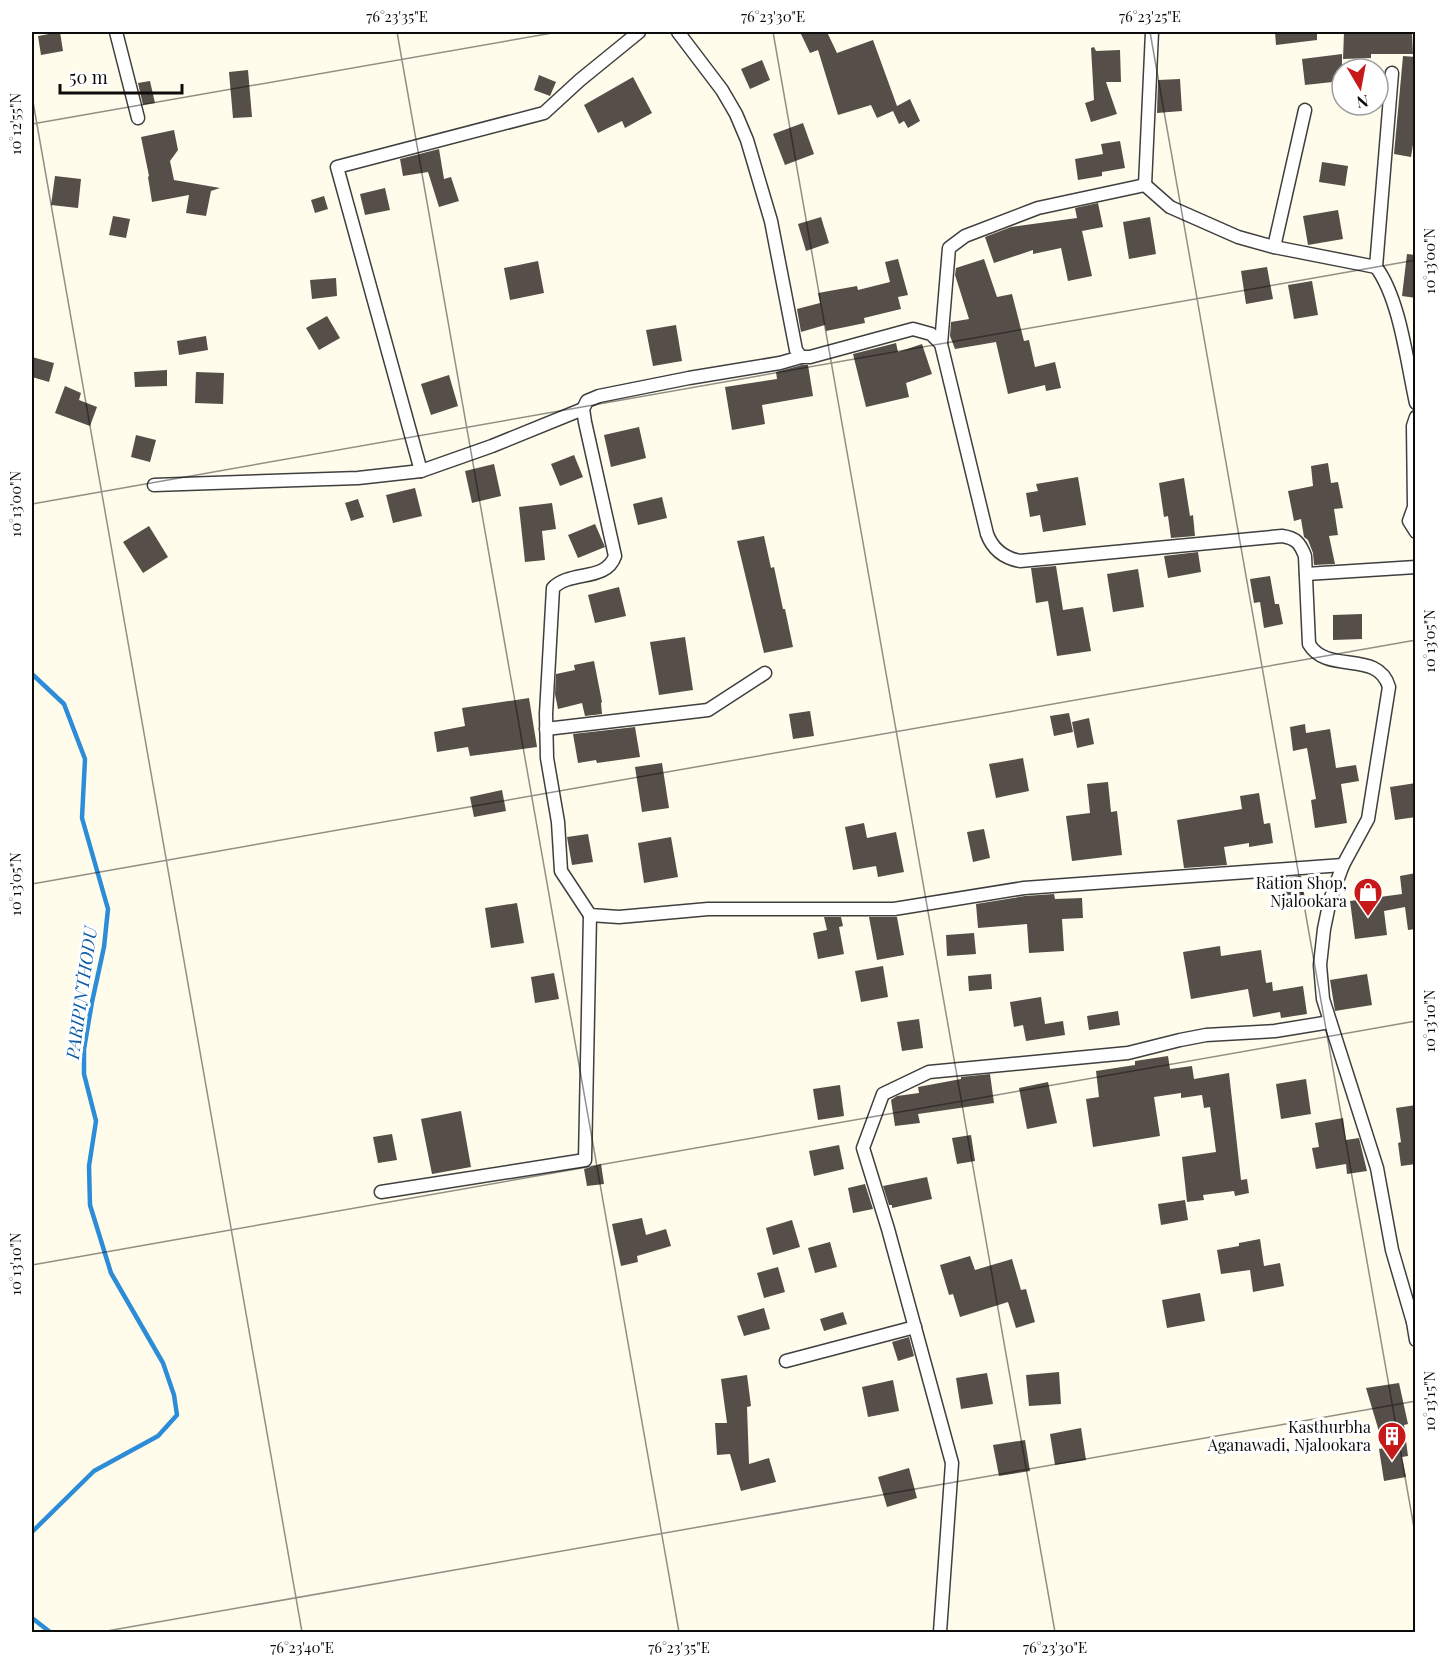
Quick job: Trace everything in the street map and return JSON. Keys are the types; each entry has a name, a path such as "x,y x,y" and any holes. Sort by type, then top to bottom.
{"street":[{"path":"116,32 138,118"},
{"path":"421,471 337,167 544,112 639,32"},
{"path":"678,32 722,90 747,140 771,221 796,350 801,357"},
{"path":"1144,184 1152,32"},
{"path":"1392,73 1376,267 1385,279 1400,328 1416,403"},
{"path":"1274,247 1305,110"},
{"path":"1144,184 1170,207 1238,237 1274,247 1376,267"},
{"path":"1144,184 1038,208 965,236 949,248 941,344 987,534 990,543 1003,555 1020,561 1291,537 1301,544 1305,556 1309,644 1313,652 1323,657 1377,668 1386,676 1389,687 1368,819 1343,865 1330,900 1320,964 1323,999 1377,1168 1392,1250 1414,1322 1416,1340"},
{"path":"381,1192 585,1160 590,915 561,871 558,822 547,758 546,729 553,588 566,579 606,569 615,556 585,422 584,409 587,401 598,396 688,378 810,357 913,329 931,334 941,344"},
{"path":"154,485 358,478 421,471 492,446 584,409"},
{"path":"1416,417 1413,426 1414,507 1409,521 1416,532"},
{"path":"1306,574 1416,567"},
{"path":"546,729 708,710 765,673"},
{"path":"590,915 619,917 708,909 894,909 1024,888 1343,865"},
{"path":"940,1632 952,1463 888,1229 863,1148 883,1094 929,1072 1128,1053 1189,1038 1275,1031 1330,1022"},
{"path":"786,1360 915,1327"}],"building":[{"path":"60,32 63,51 41,55 38,36"},
{"path":"800,32 827,32 837,53 873,40 897,106 910,99 920,121 908,128 904,121 899,124 893,111 877,118 871,105 838,115 818,50 810,53"},
{"path":"1275,32 1317,32 1317,40 1276,45"},
{"path":"1344,32 1412,32 1413,54 1371,54 1371,57 1343,57"},
{"path":"1094,47 1096,51 1120,50 1121,82 1106,82 1117,114 1091,122 1085,103 1094,100 1091,48"},
{"path":"1342,54 1342,57 1330,57 1330,82 1305,85 1302,59"},
{"path":"1403,56 1416,57 1416,126 1411,157 1394,154"},
{"path":"762,60 770,80 750,89 741,69"},
{"path":"248,70 252,117 233,118 229,72"},
{"path":"539,75 556,82 550,96 534,90"},
{"path":"633,77 652,113 625,128 622,121 598,133 584,105"},
{"path":"1180,79 1182,111 1157,113 1158,80"},
{"path":"150,81 155,103 143,105 138,83"},
{"path":"803,123 814,154 785,165 773,134"},
{"path":"174,130 178,150 170,161 174,180 220,188 211,191 206,216 186,213 189,195 152,202 141,137"},
{"path":"1120,141 1125,168 1102,172 1102,176 1078,180 1075,159 1103,154 1101,144"},
{"path":"439,149 444,179 451,177 459,201 439,207 428,172 403,176 400,159"},
{"path":"1322,162 1348,166 1345,186 1319,182"},
{"path":"55,176 81,179 78,208 51,205"},
{"path":"385,188 390,210 365,215 360,194"},
{"path":"324,196 328,209 315,213 311,200"},
{"path":"1098,203 1103,227 1082,231 1092,276 1068,281 1061,248 1033,254 1033,250 994,263 985,237 1011,227 1077,218 1075,208"},
{"path":"1338,210 1343,239 1308,245 1303,216"},
{"path":"113,216 130,219 126,238 109,235"},
{"path":"821,217 829,243 806,251 798,224"},
{"path":"1150,217 1156,254 1129,259 1123,222"},
{"path":"1407,254 1416,255 1416,298 1402,296"},
{"path":"898,259 908,295 898,297 901,309 864,318 865,323 826,331 825,325 801,332 797,309 820,303 818,293 857,286 858,290 890,282 885,262"},
{"path":"984,259 997,297 1012,294 1024,341 1029,340 1035,367 1055,362 1061,388 1046,391 1045,385 1008,394 996,342 955,349 950,336 951,322 969,319 955,275 956,268"},
{"path":"538,261 544,293 510,300 504,268"},
{"path":"1267,267 1273,299 1246,304 1241,271"},
{"path":"336,278 337,296 312,299 310,280"},
{"path":"1312,281 1318,315 1294,319 1288,285"},
{"path":"327,316 340,338 319,350 306,328"},
{"path":"676,325 682,361 653,366 646,330"},
{"path":"206,336 208,350 179,355 177,341"},
{"path":"896,343 898,352 922,344 932,374 906,383 909,397 866,407 853,354"},
{"path":"32,357 54,363 49,382 32,377"},
{"path":"808,365 813,396 762,405 765,424 732,430 725,387 777,379 776,372"},
{"path":"167,370 167,386 135,387 134,372"},
{"path":"196,372 224,373 223,404 195,403"},
{"path":"449,375 458,406 431,415 421,384"},
{"path":"65,386 81,393 79,400 97,407 90,426 55,413"},
{"path":"639,427 646,458 611,467 604,435"},
{"path":"136,435 156,440 150,462 131,457"},
{"path":"574,455 583,477 560,486 551,464"},
{"path":"1328,463 1331,483 1338,482 1343,508 1334,509 1338,535 1329,536 1335,564 1314,565 1313,553 1308,540 1304,537 1301,519 1294,521 1288,491 1313,486 1311,466"},
{"path":"494,464 501,496 472,503 465,471"},
{"path":"1078,477 1086,525 1043,532 1040,515 1030,517 1026,493 1038,491 1036,484"},
{"path":"1184,478 1190,516 1193,515 1195,536 1171,538 1168,516 1164,517 1159,483"},
{"path":"415,488 422,516 393,523 386,495"},
{"path":"662,497 667,518 638,525 633,504"},
{"path":"358,499 364,517 351,521 345,503"},
{"path":"552,503 556,529 542,531 545,560 525,562 519,507"},
{"path":"595,524 605,547 578,558 568,535"},
{"path":"149,526 168,557 143,573 123,542"},
{"path":"764,536 771,568 774,567 783,609 785,609 793,647 764,653 737,541"},
{"path":"1198,552 1201,572 1168,578 1164,556"},
{"path":"1056,566 1063,610 1083,607 1091,651 1057,656 1048,601 1036,603 1031,568"},
{"path":"1138,569 1144,607 1113,612 1107,574"},
{"path":"1270,576 1275,604 1279,604 1283,624 1264,628 1260,602 1254,603 1250,579"},
{"path":"619,587 626,616 595,623 588,595"},
{"path":"1362,614 1362,639 1333,640 1333,615"},
{"path":"685,637 693,690 659,695 650,642"},
{"path":"594,661 602,714 585,716 582,703 558,709 555,694 556,674 575,670 574,665"},
{"path":"529,698 537,747 470,756 468,747 437,752 434,732 465,726 462,708"},
{"path":"810,711 814,736 793,739 789,714"},
{"path":"1069,713 1073,732 1054,736 1050,716"},
{"path":"1089,718 1094,744 1077,748 1072,722"},
{"path":"1305,724 1306,733 1330,729 1336,768 1356,765 1359,781 1341,784 1347,823 1315,828 1311,800 1316,799 1307,748 1293,751 1290,727"},
{"path":"635,727 640,757 597,763 596,760 578,763 573,734"},
{"path":"1023,758 1029,791 996,798 989,764"},
{"path":"662,763 669,808 642,812 635,767"},
{"path":"1108,782 1111,812 1117,811 1122,855 1072,861 1066,816 1090,813 1087,784"},
{"path":"1416,783 1416,817 1395,820 1390,787"},
{"path":"502,790 506,811 474,817 470,797"},
{"path":"1259,793 1264,824 1270,823 1273,843 1249,847 1249,843 1224,847 1227,865 1184,868 1177,820 1242,809 1240,796"},
{"path":"864,823 867,838 896,832 904,872 878,877 876,866 853,870 845,827"},
{"path":"984,829 990,858 973,862 967,832"},
{"path":"588,834 593,862 572,865 567,837"},
{"path":"671,837 678,877 644,883 638,843"},
{"path":"1416,873 1416,929 1408,930 1405,907 1384,911 1387,935 1355,939 1350,901 1402,894 1400,876"},
{"path":"1301,876 1305,899 1284,902 1280,878"},
{"path":"1054,894 1055,899 1082,898 1083,918 1062,919 1064,951 1029,953 1027,924 978,928 976,904"},
{"path":"517,903 524,943 491,948 485,908"},
{"path":"824,917 841,917 843,926 839,927 844,954 818,959 813,933 827,930"},
{"path":"869,917 897,917 904,955 877,960"},
{"path":"974,933 976,954 947,956 946,935"},
{"path":"1220,946 1221,956 1261,950 1266,983 1272,982 1273,991 1303,986 1307,1014 1281,1018 1280,1012 1253,1017 1248,989 1191,999 1183,952"},
{"path":"883,966 888,997 861,1002 855,971"},
{"path":"554,973 559,999 535,1003 531,977"},
{"path":"991,974 992,989 969,991 968,976"},
{"path":"1367,974 1372,1005 1335,1011 1330,980"},
{"path":"1041,997 1045,1024 1063,1021 1065,1035 1026,1041 1023,1025 1014,1027 1010,1002"},
{"path":"1118,1011 1120,1025 1089,1030 1087,1016"},
{"path":"919,1019 923,1048 902,1051 897,1022"},
{"path":"1168,1056 1170,1069 1192,1066 1194,1079 1229,1073 1241,1180 1247,1179 1249,1193 1235,1196 1234,1191 1203,1195 1204,1200 1187,1202 1182,1157 1216,1152 1210,1107 1204,1108 1202,1095 1181,1098 1181,1093 1154,1097 1160,1136 1093,1147 1086,1099 1099,1097 1096,1071 1135,1065 1135,1061"},
{"path":"990,1074 994,1103 918,1114 920,1123 895,1126 891,1100 897,1096 919,1093 918,1087 961,1079 961,1077"},
{"path":"1306,1079 1311,1114 1281,1119 1276,1084"},
{"path":"1048,1082 1057,1123 1027,1129 1019,1088"},
{"path":"840,1085 844,1116 818,1120 813,1089"},
{"path":"1416,1105 1416,1164 1401,1166 1398,1143 1401,1142 1396,1108"},
{"path":"461,1111 471,1167 432,1174 421,1119"},
{"path":"1343,1118 1346,1140 1359,1138 1367,1171 1347,1174 1346,1164 1316,1169 1312,1148 1319,1147 1315,1123"},
{"path":"392,1134 397,1160 378,1163 373,1137"},
{"path":"971,1135 975,1161 957,1164 952,1138"},
{"path":"839,1145 844,1169 814,1176 809,1151"},
{"path":"601,1164 604,1184 587,1186 584,1169"},
{"path":"927,1177 932,1199 892,1208 892,1205 889,1205 883,1186"},
{"path":"865,1184 873,1209 853,1213 848,1188"},
{"path":"1185,1200 1188,1220 1161,1225 1158,1204"},
{"path":"642,1218 646,1235 666,1229 671,1246 637,1256 638,1262 621,1266 612,1224"},
{"path":"792,1220 800,1247 773,1255 766,1228"},
{"path":"1260,1239 1264,1266 1280,1263 1284,1286 1253,1292 1250,1270 1221,1274 1217,1250"},
{"path":"830,1242 837,1267 815,1273 808,1248"},
{"path":"970,1256 975,1270 1012,1259 1021,1290 1026,1289 1035,1322 1016,1328 1008,1302 960,1317 953,1294 949,1295 940,1265"},
{"path":"778,1267 785,1292 764,1298 757,1273"},
{"path":"1200,1293 1205,1321 1167,1328 1162,1300"},
{"path":"764,1308 770,1329 744,1336 737,1316"},
{"path":"843,1312 847,1324 824,1331 820,1319"},
{"path":"909,1337 914,1356 898,1361 892,1342"},
{"path":"1059,1372 1061,1404 1029,1406 1026,1375"},
{"path":"987,1373 993,1404 961,1409 956,1378"},
{"path":"747,1375 751,1406 747,1407 749,1464 769,1458 776,1482 741,1491 730,1454 717,1455 715,1423 727,1423 721,1379"},
{"path":"893,1380 899,1411 868,1417 862,1387"},
{"path":"1399,1383 1408,1424 1404,1425 1408,1456 1402,1457 1406,1477 1384,1481 1379,1449 1384,1448 1366,1388"},
{"path":"1081,1428 1086,1460 1055,1465 1050,1434"},
{"path":"1025,1440 1030,1471 999,1476 993,1445"},
{"path":"909,1468 917,1498 887,1507 878,1477"}],"waterway":[{"name":"PARIPINTHODU","path":"32,674 64,704 85,759 82,818 108,909 104,947 84,1049 84,1074 96,1121 89,1166 90,1205 111,1273 163,1363 174,1395 177,1415 158,1436 94,1471 32,1532"},
{"name":"PARIPINTHODU","path":"32,1618 50,1632"}],"place":[{"name":"Ration Shop, Njalookara","path":"1368,918"},
{"name":"Kasthurbha Aganawadi, Njalookara","path":"1392,1462"}]}
